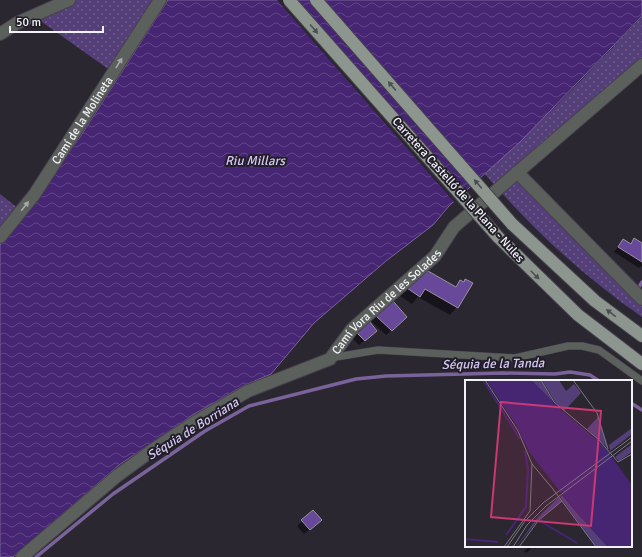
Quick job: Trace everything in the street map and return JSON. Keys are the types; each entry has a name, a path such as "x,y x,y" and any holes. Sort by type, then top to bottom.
{"main road":[{"name":"Carretera Castelló de la Plana - Nules","path":"289,0 498,237 578,314 642,364"},
{"name":"Carretera Castelló de la Plana - Nules","path":"316,0 512,224 595,301 642,336"}],"street":[{"path":"0,34 17,23 69,0"},
{"name":"Camí de la Molineta","path":"0,236 34,195 160,0"},
{"name":"Camí Vora Riu de les Solades","path":"22,557 117,476 183,430 248,391 330,358 352,329 435,256 454,227 642,65"},
{"path":"517,172 642,299"}],"lane":[{"path":"330,358 378,350 514,358 568,346 582,346 599,350 642,381"}],"shaded area":[{"path":"73,0 157,0 111,71 35,17"},
{"path":"642,17 642,63 497,188 485,174 558,104"},
{"path":"517,175 642,302 642,317 585,274 549,242 499,190"},
{"path":"0,194 19,209 0,232"}],"water":[{"name":"Riu Millars","path":"168,0 642,0 642,16 520,142 449,206 433,225 386,261 314,323 271,374 245,385 196,413 119,465 13,557 0,557 0,245 80,137"}],"pier":[{"path":"277,0 296,0 466,194 455,203"}],"building":[{"path":"634,238 642,243 642,262 618,247 623,239 631,244"},
{"path":"428,271 456,287 460,280 464,282 465,279 473,283 458,308 425,289 420,297 407,288"},
{"path":"393,301 407,317 392,331 375,315"},
{"path":"369,321 377,331 365,341 356,332"},
{"path":"313,510 322,520 310,530 301,520"}],"waterway":[{"path":"639,287 642,282"},
{"name":"Séquia de Borriana","path":"36,557 113,494 205,431 249,406 356,379 386,376 503,373 555,374 570,372 590,375 598,380"},
{"name":"Séquia de la Tanda","path":"632,404 642,410"}]}
